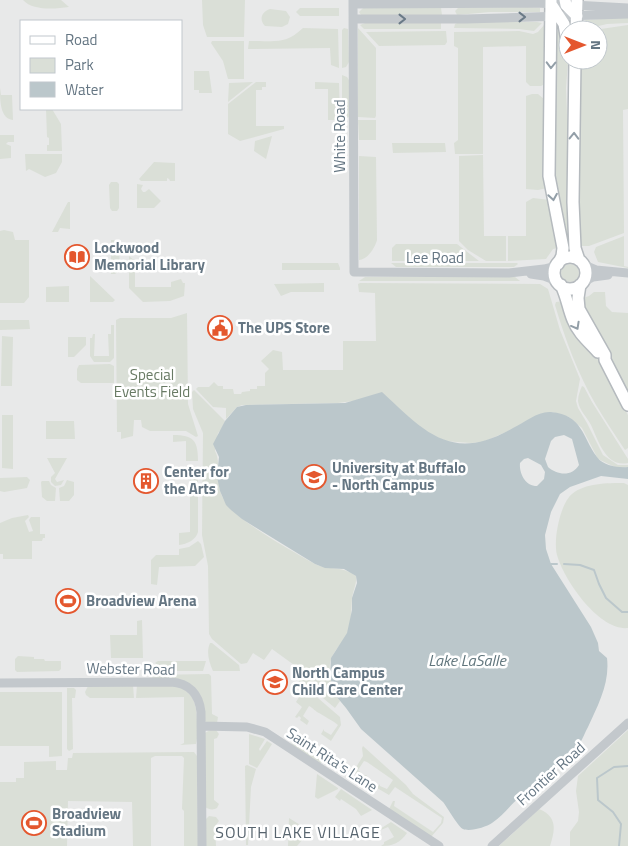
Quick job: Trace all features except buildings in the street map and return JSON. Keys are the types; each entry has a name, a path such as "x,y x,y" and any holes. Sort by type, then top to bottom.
{"main road":[{"path":"551,2 556,16 550,176 562,243 562,256 555,274 566,296 577,328 605,360"},
{"path":"572,5 574,20"},
{"path":"556,16 560,20"},
{"path":"571,70 574,88"},
{"path":"575,70 574,248 586,273 578,298 579,309 628,405"},
{"path":"557,265 567,258 575,258 582,263"},
{"path":"559,284 571,289 582,283"}],"street":[{"path":"353,2 551,2 628,14"},
{"name":"White Road","path":"353,2 354,272"},
{"path":"353,19 556,16 572,5 628,8"},
{"path":"582,263 592,269 628,273"},
{"name":"Lee Road","path":"516,272 557,265"},
{"name":"Lee Road","path":"354,272 516,272 544,276 559,284"},
{"path":"582,283 593,277 618,273"},
{"name":"Webster Road","path":"0,683 176,682 186,686 196,695 200,707 202,846"},
{"name":"Frontier Road","path":"492,846 628,723"},
{"name":"Saint Rita's Lane","path":"201,726 247,727 265,732 439,846"}],"shaded area":[{"name":"University at Buffalo - North Campus","path":"0,0 628,0 628,846 0,846"}],"green space":[{"path":"23,0 61,0 69,7 38,8 27,4"},
{"path":"202,0 245,0 244,37 207,37 203,25"},
{"path":"300,8 339,8 339,16 300,16 296,12"},
{"path":"363,8 441,8 442,15 361,15 359,12"},
{"path":"458,8 540,8 540,12 490,12 457,15 455,11"},
{"path":"270,9 286,11 290,17 288,24 282,27 265,26 262,16"},
{"path":"628,17 628,23 608,24 608,20 586,20"},
{"path":"441,22 441,29 364,29 360,25 365,23"},
{"path":"459,22 542,23 534,31 454,28 455,24"},
{"path":"544,25 545,84 541,86 530,86 526,82 526,46 483,47 483,154 455,154 454,143 458,140 458,48 454,46 454,32 519,31 533,34 538,32"},
{"path":"628,25 628,109 623,110 624,233 589,246 578,246 578,70 608,70 608,28"},
{"path":"303,28 338,29 339,68 331,65 330,48 248,49 249,41 284,40"},
{"path":"344,28 348,29 349,62 346,67 342,68 342,30"},
{"path":"358,28 376,48 375,118 358,117"},
{"path":"558,29 558,70 567,70 566,88 572,247 565,247 555,190 556,35"},
{"path":"446,31 447,42 445,45 379,46 366,32"},
{"path":"212,41 244,41 244,79 228,79 223,61 211,43"},
{"path":"194,71 209,71 212,93 199,93 199,90 194,90"},
{"path":"342,75 349,80 349,117 342,120"},
{"path":"253,82 228,102 229,83"},
{"path":"256,82 266,82 266,87 262,87 262,90 256,90 256,126 284,126 284,129 240,141 228,134 228,104"},
{"path":"315,82 339,83 340,120 328,120 328,89 315,89"},
{"path":"0,88 1,95 12,95 13,120 3,113"},
{"path":"538,94 544,99 547,188 538,190 526,189 526,96"},
{"path":"46,110 53,110 61,124 62,151 47,151 49,138 47,137"},
{"path":"358,120 376,120 376,140 359,140"},
{"path":"0,135 14,135 14,142 6,144 11,146 11,158 0,159"},
{"path":"272,136 266,159 254,151 255,141"},
{"path":"392,143 445,143 446,152 393,153"},
{"path":"25,154 62,154 62,162 56,173 45,177 29,169 26,171"},
{"path":"483,155 484,236 506,236 506,261 486,261 468,250 459,241 459,156"},
{"path":"359,156 376,157 377,240 370,253 365,258 359,260"},
{"path":"154,162 175,163 175,181 170,181 167,178 167,181 141,181 139,179"},
{"path":"111,182 119,184 119,208 117,211 112,211 110,208 109,185"},
{"path":"137,184 143,185 141,189 143,192 149,189 161,201 154,208 137,208"},
{"path":"533,198 550,200 559,248 553,249 546,259 508,261 508,236 526,236 526,202"},
{"path":"68,202 70,202 70,229 60,228 58,232 52,232"},
{"path":"0,231 13,232 15,240 29,240 29,297 24,303 0,303"},
{"path":"624,236 624,266 628,268 598,262 594,252 596,247"},
{"path":"111,240 115,240 119,245 120,270 115,274 111,274"},
{"path":"396,244 457,244 479,261 392,261 392,248"},
{"path":"129,256 135,261 135,287 171,287 171,282 181,279 185,283 184,296 170,301 143,302 129,288"},
{"path":"282,263 338,263 340,270 282,270"},
{"path":"391,263 518,264 514,267 396,267"},
{"path":"570,264 576,267 579,273 576,279 570,282 564,279 561,273 564,267"},
{"path":"90,276 115,300 113,302 90,302"},
{"path":"365,277 515,277 520,281 359,281"},
{"path":"324,283 324,292 291,292 281,296 274,284"},
{"path":"358,284 540,284 548,289 560,330 580,379 576,401 578,408 603,455 618,465 628,465 628,467 619,469 598,459 582,428 569,417 552,412 483,442 471,443 444,441 416,425 353,401 242,405 237,407 226,419 226,408 213,407 196,389 198,387 209,387 214,382 218,386 223,386 223,389 233,389 234,394 241,394 242,392 250,391 250,389 257,389 257,386 265,386 265,373 269,369 261,361 273,350 282,352 283,370 343,370 343,341 376,341 375,293 359,292"},
{"path":"69,286 69,302 46,302 46,287"},
{"path":"594,292 605,292 606,306 612,312 628,313 628,394 584,312 583,298"},
{"path":"565,301 602,363 628,415 628,448 625,450 596,405 572,356 555,305 556,302"},
{"name":"Special Events Field","path":"187,313 188,404 198,436 196,437 186,431 150,431 142,427 141,420 134,420 133,436 121,439 121,432 117,432 116,320 120,318 171,318"},
{"path":"0,320 29,320 30,329 0,330"},
{"path":"111,325 114,325 114,358 110,362 94,362 90,356 90,338 95,334 94,356 109,356 108,334 111,334"},
{"path":"2,336 13,337 12,386 1,386"},
{"path":"68,337 86,337 86,345 74,357 68,357"},
{"path":"110,364 114,366 114,383 81,383 77,380 79,365"},
{"path":"582,386 628,459 628,463 614,461 604,452 578,401"},
{"path":"194,390 225,421 218,433 215,451 218,460 220,490 227,505 249,524 315,564 345,570 356,576 349,630 330,662 331,680 340,701 335,708 306,684 299,683 301,670 272,649 264,660 253,653 247,663 241,664 212,639 209,634 208,566 202,535 203,433 193,409 192,392"},
{"path":"2,415 13,415 13,469 2,468"},
{"path":"46,421 74,421 75,439 46,439"},
{"path":"173,435 186,436 196,444 198,461 186,461 186,441 173,442"},
{"path":"47,458 67,458 55,479 57,482 64,480 61,485 55,486 51,482 51,477 55,473"},
{"path":"27,477 30,480 27,488 0,491 0,478"},
{"path":"190,477 198,477 198,532 191,541 179,545 179,533 190,532"},
{"path":"67,480 74,482 74,495 69,501 60,501 59,488 64,486"},
{"path":"42,481 49,481 56,488 55,501 47,501 42,497"},
{"path":"624,483 628,485 628,628 617,627 606,621 584,602 567,577 557,555 556,548 558,523 564,506 572,494 577,490 590,486"},
{"path":"28,515 29,517 25,521 29,532 33,531 29,520 31,517 40,517 40,534 45,534 45,538 42,541 32,541 32,559 3,559 3,554 0,554 0,523 12,518"},
{"path":"198,541 201,544 204,557 195,566 159,567 157,585 151,584 151,560 156,555 179,555 179,549 189,547"},
{"path":"142,620 143,658 111,658 110,635 137,635 137,621"},
{"path":"210,643 239,665 240,671 213,671 208,657"},
{"path":"18,656 34,657 34,659 44,659 45,661 61,661 61,669 59,671 17,672 15,670 15,659"},
{"path":"158,661 206,661 203,671 166,671 155,663"},
{"path":"209,674 211,676 212,714 218,717 217,723 207,723 205,721 200,695 153,679 151,675"},
{"path":"133,685 134,698 90,698 85,692 88,686"},
{"path":"137,685 170,685 186,691 196,707 196,744 180,745 184,743 184,697 136,698"},
{"path":"304,686 340,717 341,725 331,741 321,734 324,729 324,731 331,735 338,725 309,706 303,716 309,721 307,725 300,720 299,716 295,717 302,707 296,702"},
{"path":"67,688 74,688 76,690 75,698 72,698 73,749 69,751 67,749"},
{"path":"0,692 62,692 62,756 49,757 49,746 0,746"},
{"path":"210,730 216,730 219,734 214,739 214,800 219,804 217,808 213,809 205,807 205,733"},
{"path":"628,730 628,846 570,846 570,832 578,821 579,812 576,791 578,776"},
{"path":"249,734 265,739 259,749 260,751 267,741 272,744 257,768 249,764"},
{"path":"296,734 298,735 296,739 323,757 324,755 326,756 320,764 292,745 291,741"},
{"path":"363,746 406,785 413,794 444,817 443,823 431,837 389,809 393,801 395,801 394,806 433,832 441,823 442,818 395,787 389,795 377,788 380,784 380,786 387,789 393,780 367,762 364,761 358,770 367,775 365,779 353,772 363,756"},
{"path":"194,752 197,756 198,846 184,846 184,811 182,809 184,758 182,756 155,756 151,758 151,846 133,846 132,802 68,801 67,846 0,846 0,782 16,782 16,778 24,778 24,762 56,761 56,770 67,770 68,758 72,758 73,753"},
{"path":"245,766 256,769 251,787 248,845 246,845"},
{"path":"317,774 338,789 318,799 315,797"},
{"path":"341,789 372,810 361,816 356,809 335,797"},
{"path":"539,809 549,816 554,824 550,846 499,846"},
{"path":"209,816 216,817 219,821 215,826 216,846 206,846 205,820"},
{"path":"289,818 310,831 297,846 288,846"},
{"path":"391,822 407,833 396,843 381,846 384,842 394,837 388,827 380,829"}],"water":[{"name":"Lake LaSalle","path":"382,392 412,420 427,431 456,443 473,443 492,438 541,413 562,414 576,422 600,460 611,466 628,467 628,479 601,476 570,487 560,494 551,512 545,535 546,549 551,564 591,627 598,643 599,651 607,658 607,676 599,702 582,740 573,751 489,825 470,830 461,828 443,802 361,729 336,696 330,677 331,658 347,633 352,610 352,598 357,583 356,576 344,569 325,568 315,564 242,519 226,505 220,491 217,477 219,457 213,444 225,421 237,407 246,405 345,403","holes":["564,435 572,439 579,465 572,472 564,474 548,467 545,459 551,441 555,437","528,458 541,465 545,472 544,479 537,486 529,484 522,475 520,463"]}],"waterway":[{"path":"551,564 557,564"},
{"path":"564,564 580,565 594,570 606,598 622,612 628,612"},
{"path":"619,846 621,824 613,812 598,800 597,778 614,767 628,766"}],"place":[{"name":"Lockwood Memorial Library","path":"77,257"},
{"name":"The UPS Store","path":"220,328"},
{"name":"University at Buffalo - North Campus","path":"314,477"},
{"name":"Center for the Arts","path":"146,481"},
{"name":"Broadview Arena","path":"68,601"},
{"name":"North Campus Child Care Center","path":"275,682"},
{"name":"Broadview Stadium","path":"34,823"}],"district":[{"name":"SOUTH LAKE VILLAGE","path":"298,832"}]}
